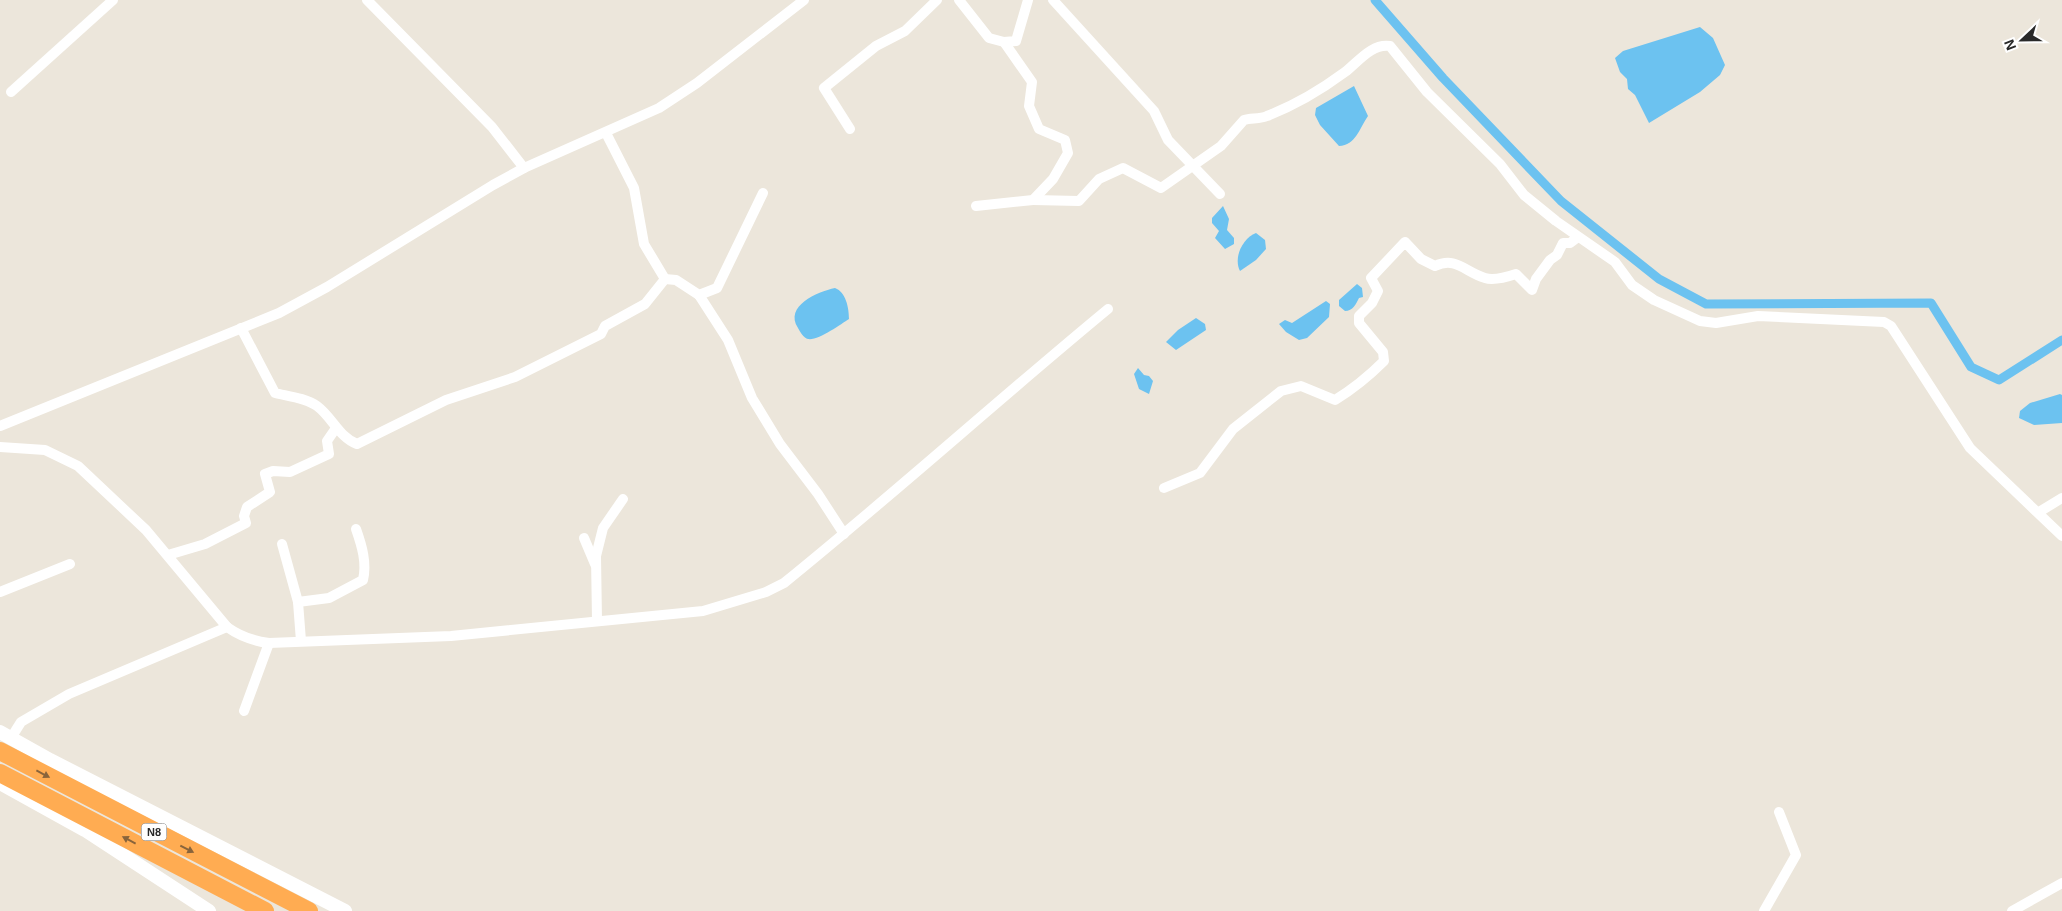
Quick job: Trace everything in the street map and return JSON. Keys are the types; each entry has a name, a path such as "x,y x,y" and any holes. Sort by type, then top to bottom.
{"highway":[{"name":"N8","path":"4,741 309,911"},
{"name":"N8","path":"0,773 265,911"}],"main road":[{"path":"4,741 345,911"},
{"path":"0,783 85,830 209,911"}],"street":[{"path":"11,92 113,0"},
{"path":"367,0 492,127 524,168"},
{"path":"0,426 279,312 327,287 493,184 524,168 659,108 678,96 804,0"},
{"path":"850,128 824,88 876,46 905,32 937,0"},
{"path":"958,0 989,38 1004,42 1016,41 1028,0"},
{"path":"1053,0 1154,112 1168,140 1220,194"},
{"path":"1004,42 1032,82 1030,106 1039,129 1065,140 1068,153 1054,178 1033,200"},
{"path":"976,206 1033,200 1080,201 1099,179 1123,168 1161,188 1221,146 1244,120 1264,117 1293,104 1344,73 1371,50 1384,45 1390,46 1427,92 1500,164 1524,195 1615,262 1632,285 1654,300 1700,321 1716,323 1758,316 1884,322 1891,326 1970,448 2062,536"},
{"path":"606,133 634,188 644,244 665,279"},
{"path":"700,295 717,288 763,194"},
{"path":"1164,488 1200,473 1233,429 1281,392 1301,386 1335,400 1350,391 1384,361 1383,352 1359,323 1359,316 1372,303 1378,291 1371,278 1405,242 1421,259 1435,266 1445,261 1454,262 1487,279 1516,274 1532,290 1536,279 1550,260 1557,255 1563,244 1570,243 1578,236"},
{"path":"241,328 275,393 316,406 336,428 358,444 406,422 446,400 515,377 601,334 605,326 645,304 665,279"},
{"path":"665,279 676,280 700,295 728,340 752,398 780,444 818,494 844,534"},
{"path":"0,447 45,450 78,466 146,530 227,627 239,636 269,643 451,636 703,611 766,592 784,583 1108,309"},
{"path":"168,555 184,549 191,550 246,523 244,516 247,507 270,492 265,474 273,471 290,472 329,454 328,442 336,428"},
{"path":"2039,512 2062,498"},
{"path":"596,621 596,556 603,528 624,499"},
{"path":"298,602 329,598 363,580 365,570 363,550 356,529"},
{"path":"584,538 596,565"},
{"path":"282,544 298,602 301,641"},
{"path":"0,592 70,564"},
{"path":"4,741 21,722 69,694 227,627"},
{"path":"244,711 269,643"},
{"path":"1764,911 1796,855 1780,812"},
{"path":"2012,911 2062,883"}],"water":[{"path":"1700,27 1713,38 1725,65 1720,75 1700,92 1649,123 1635,95 1628,89 1627,79 1620,72 1615,58 1623,51"},
{"path":"1354,86 1368,116 1356,136 1349,143 1339,146 1320,125 1315,115 1316,108"},
{"path":"1223,206 1229,219 1227,230 1234,238 1234,244 1225,249 1215,238 1219,231 1212,223 1212,218"},
{"path":"1256,233 1265,240 1266,249 1256,260 1240,271 1238,260 1240,249 1251,235"},
{"path":"1357,284 1362,288 1363,297 1359,298 1352,308 1345,311 1339,306 1339,300"},
{"path":"835,288 844,297 849,319 823,335 808,339 800,331 795,320 795,313 804,301"},
{"path":"1326,301 1330,304 1329,317 1307,338 1299,340 1286,332 1279,324 1285,320 1292,323"},
{"path":"1196,318 1205,324 1206,330 1176,350 1166,342 1178,330"},
{"path":"1138,368 1153,381 1149,394 1139,389 1134,374"},
{"path":"2062,395 2062,423 2034,425 2019,418 2020,411 2030,403"}],"waterway":[{"path":"1375,0 1443,78 1561,201 1659,279 1706,304 1931,303 1971,367 1999,380 2062,340"}]}
